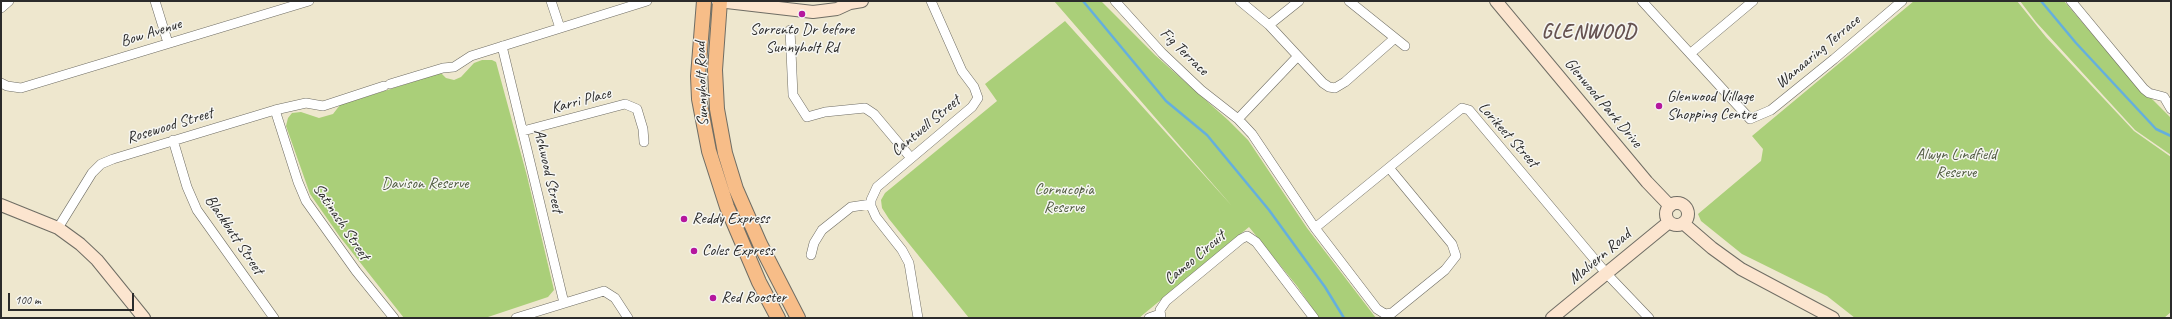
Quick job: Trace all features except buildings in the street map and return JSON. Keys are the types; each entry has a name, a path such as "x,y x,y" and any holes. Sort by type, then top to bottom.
{"main road":[{"name":"Sunnyholt Road","path":"704,1 698,55 698,84 700,106 709,151 727,206 760,282 778,318"},
{"name":"Sunnyholt Road","path":"719,1 716,83 720,130 725,153 736,189 760,244 798,318"}],"street":[{"path":"1,8 9,1"},
{"path":"155,1 168,43"},
{"name":"Bow Avenue","path":"1,83 7,86 21,88 309,1"},
{"path":"551,1 560,28"},
{"path":"502,46 646,1"},
{"path":"719,1 813,12 837,9 846,2 862,1"},
{"name":"Cantwell Street","path":"871,204 872,195 877,187 972,107 978,98 974,87 962,71 931,1"},
{"name":"Fig Terrace","path":"1115,1 1162,54 1201,90 1238,119 1252,134 1315,228 1377,309 1386,314 1392,314 1446,270 1456,256 1452,244 1390,169"},
{"path":"1240,1 1269,25 1323,83 1335,88 1345,82 1395,38"},
{"path":"1269,25 1298,1"},
{"path":"1349,1 1405,46"},
{"name":"Glenwood Park Drive","path":"1496,1 1647,182 1670,206"},
{"path":"1642,1 1691,54 1753,1"},
{"name":"Wanaaring Terrace","path":"1691,54 1750,119 1771,110 1902,1"},
{"path":"2071,1 2144,89 2149,93 2168,94 2171,109"},
{"path":"790,30 793,95 806,117 825,112 865,108 874,114 911,158"},
{"name":"Rosewood Street","path":"58,228 88,179 101,164 113,159 275,110 306,104 323,106 444,68 454,67 468,57 502,46"},
{"name":"Ashwood Street","path":"502,46 564,303"},
{"path":"1238,119 1298,57"},
{"name":"Karri Place","path":"523,131 625,104 637,109 643,129 644,142"},
{"name":"Lorikeet Street","path":"1315,228 1390,169 1462,108 1469,110 1606,273"},
{"name":"Satinash Street","path":"275,110 298,182 306,201 356,271 394,318"},
{"name":"Blackbutt Street","path":"173,140 187,187 197,210 274,318"},
{"path":"811,255 816,239 822,230 851,207 871,204 876,217 902,250 909,263 918,318"},
{"path":"1680,204 1686,208 1688,215 1683,223 1674,225 1668,222 1666,212 1670,206 1680,204"},
{"path":"1,205 58,228 89,252 144,318"},
{"name":"Malvern Road","path":"1552,318 1668,222"},
{"path":"1683,223 1717,252 1741,268 1833,318"},
{"name":"Cameo Circuit","path":"1160,316 1160,310 1166,301 1241,239 1247,236 1256,242 1314,318"},
{"path":"1606,273 1649,318"},
{"path":"516,318 601,292 608,292 615,298 628,318"},
{"path":"1149,318 1160,316"}],"green space":[{"name":"Cornucopia Reserve","path":"1054,1 1101,1 1155,55 1228,120 1248,140 1307,228 1376,318 1319,318 1297,286 1249,227 1139,318 969,318 889,219 882,208 881,200 885,193 997,101 985,84 1065,21 1232,206"},
{"name":"Alwyn Lindfield Reserve","path":"1914,1 2017,1 2046,37 2134,131 2171,157 2171,312 2164,318 1855,318 1827,296 1742,254 1701,221 1698,214 1761,161 1763,149 1752,136"},
{"path":"2020,1 2064,1 2122,69 2171,118 2171,155 2135,130 2036,22"},
{"name":"Davison Reserve","path":"482,60 492,60 496,62 527,176 554,290 548,297 485,318 404,318 340,237 310,194 286,126 288,118 292,113 301,112 319,118 333,114 340,105 441,73 446,78 454,80 461,77 474,63"}],"waterway":[{"path":"1083,1 1166,101 1207,135 1269,210 1325,287 1344,318"},
{"path":"2041,1 2076,43 2156,129 2171,136"}],"place":[{"name":"Sorrento Dr before Sunnyholt Rd","path":"802,14"},
{"name":"Glenwood Village Shopping Centre","path":"1659,106"},
{"name":"Reddy Express","path":"684,219"},
{"name":"Coles Express","path":"694,251"},
{"name":"Red Rooster","path":"713,298"}],"district":[{"name":"GLENWOOD","path":"1589,33"}]}
